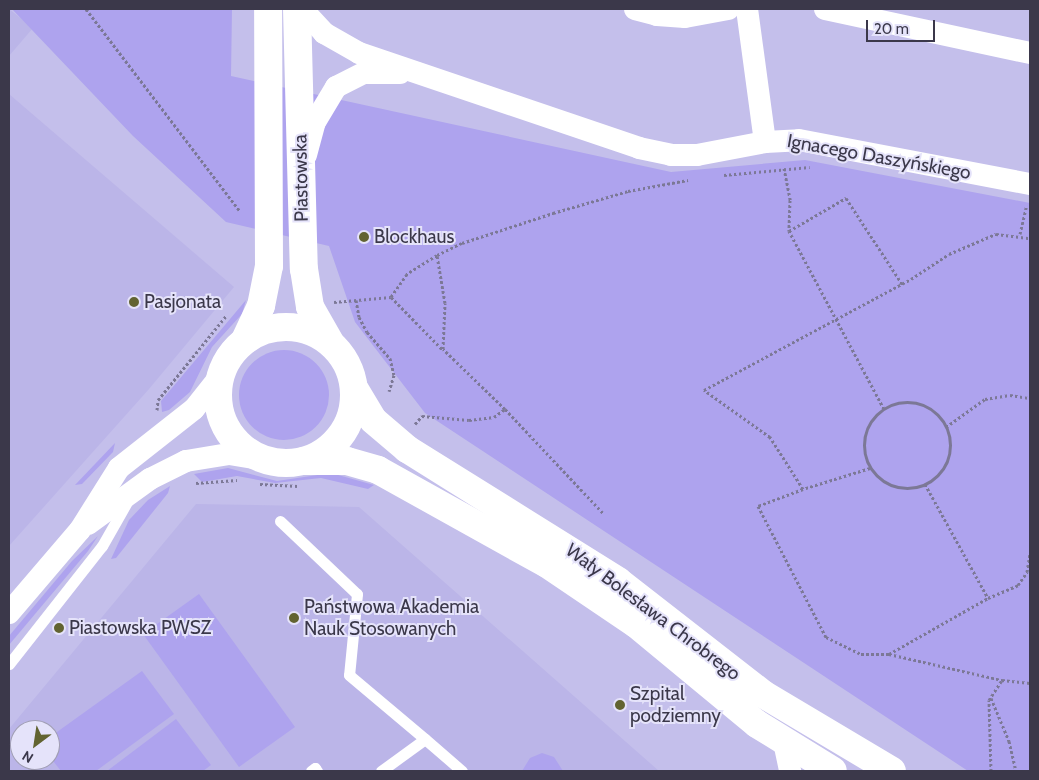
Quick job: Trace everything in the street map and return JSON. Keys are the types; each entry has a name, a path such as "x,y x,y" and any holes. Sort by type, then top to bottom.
{"main road":[{"name":"Piastowska","path":"245,340 261,306 269,266 268,9"},
{"name":"Piastowska","path":"297,9 301,177 307,294 314,318 330,342"},
{"path":"287,326 314,332 330,342 350,372 354,388 354,407 342,433 322,452 304,461 284,463 264,460 242,446 225,426 218,401 221,375 231,354 245,340 264,330 287,326"},
{"name":"Wały Bolesława Chrobrego","path":"354,388 373,420 400,444 618,581 763,694 892,771"},
{"name":"Wały Bolesława Chrobrego","path":"304,461 347,461 383,472 547,564 636,624 731,704 784,742 833,771"}],"street":[{"name":"Ignacego Daszyńskiego","path":"302,9 324,34 342,44 639,148 671,156 697,154 772,141 813,142 1030,184"},
{"path":"635,9 657,15 685,17 728,9"},
{"path":"747,9 772,141"},
{"path":"825,9 1030,52"},
{"name":"Ignacego Daszyńskiego","path":"301,177 315,122 336,87 364,73 391,72 441,79"},
{"path":"9,613 80,530 119,468 194,409 221,375"},
{"path":"80,530 133,490 175,465 201,457 229,454 264,460"},
{"path":"784,742 790,771"}],"lane":[{"path":"9,664 102,546 133,490"},
{"path":"280,521 357,594 349,675 462,771"},
{"path":"381,771 425,739"},
{"path":"311,771 315,768 317,771"}],"path":[{"path":"86,9 240,211"},
{"path":"772,141 784,168 790,200 789,231 884,409"},
{"path":"715,176 784,168 813,167"},
{"path":"391,297 407,274 462,242 628,191 695,179"},
{"path":"789,231 846,198 902,284"},
{"path":"1017,206 1028,208 1020,234"},
{"path":"803,489 770,437 704,390 902,284 949,254 996,234 1020,234 1030,238"},
{"path":"437,255 446,303 443,349"},
{"path":"328,303 391,297 505,409 604,514"},
{"path":"356,300 359,317 367,332 390,358 394,375 389,391"},
{"path":"946,426 985,399 1010,395 1030,398"},
{"path":"902,402 916,403 930,408 946,426 950,444 948,458 942,471 925,484 906,488 892,486 870,468 864,440 868,426 884,409 902,402"},
{"path":"400,444 422,416 469,420 494,417 505,409"},
{"path":"870,468 803,489 758,506 826,637 861,654 889,654 1002,680 1030,683"},
{"path":"925,484 988,598"},
{"path":"889,654 988,598 1018,585 1027,572 1030,552"},
{"path":"991,771 991,698 1002,680"},
{"path":"991,698 1009,741 1016,771"}],"shaded area":[{"path":"9,9 33,28 9,56"},
{"path":"12,9 232,9 231,76 671,172 805,160 1030,203 1030,771 968,771 425,413 355,322 329,246 226,222 133,136"},
{"path":"9,94 234,287 149,389 9,546"},
{"path":"246,300 242,314 212,347 190,392 169,410 162,412 161,401"},
{"path":"284,350 301,353 316,363 326,378 329,395 326,412 316,427 301,437 284,440 267,437 252,427 242,412 239,395 242,378 252,363 267,353"},
{"path":"115,443 113,452 82,484 75,485"},
{"path":"228,468 277,481 331,473 374,485 368,489 321,478 275,483 237,476 202,482 194,474"},
{"path":"170,486 168,493 116,558 111,559 129,520 148,500"},
{"name":"Państwowa Akademia Nauk Stosowanych","path":"196,504 359,507 659,771 9,771 10,728 10,770 60,770 60,720 16,720"},
{"path":"98,536 88,551 9,645 9,636 72,561"},
{"path":"199,594 295,727 239,767 143,634"},
{"path":"142,671 174,714 96,771 61,771 60,730"},
{"path":"176,719 211,765 203,771 107,771"},
{"path":"542,753 554,757 563,771 522,771 530,758"}],"place":[{"name":"Blockhaus","path":"364,237"},
{"name":"Pasjonata","path":"134,302"},
{"name":"Państwowa Akademia Nauk Stosowanych","path":"294,618"},
{"name":"Piastowska PWSZ","path":"59,628"},
{"name":"Szpital podziemny","path":"620,705"}]}
